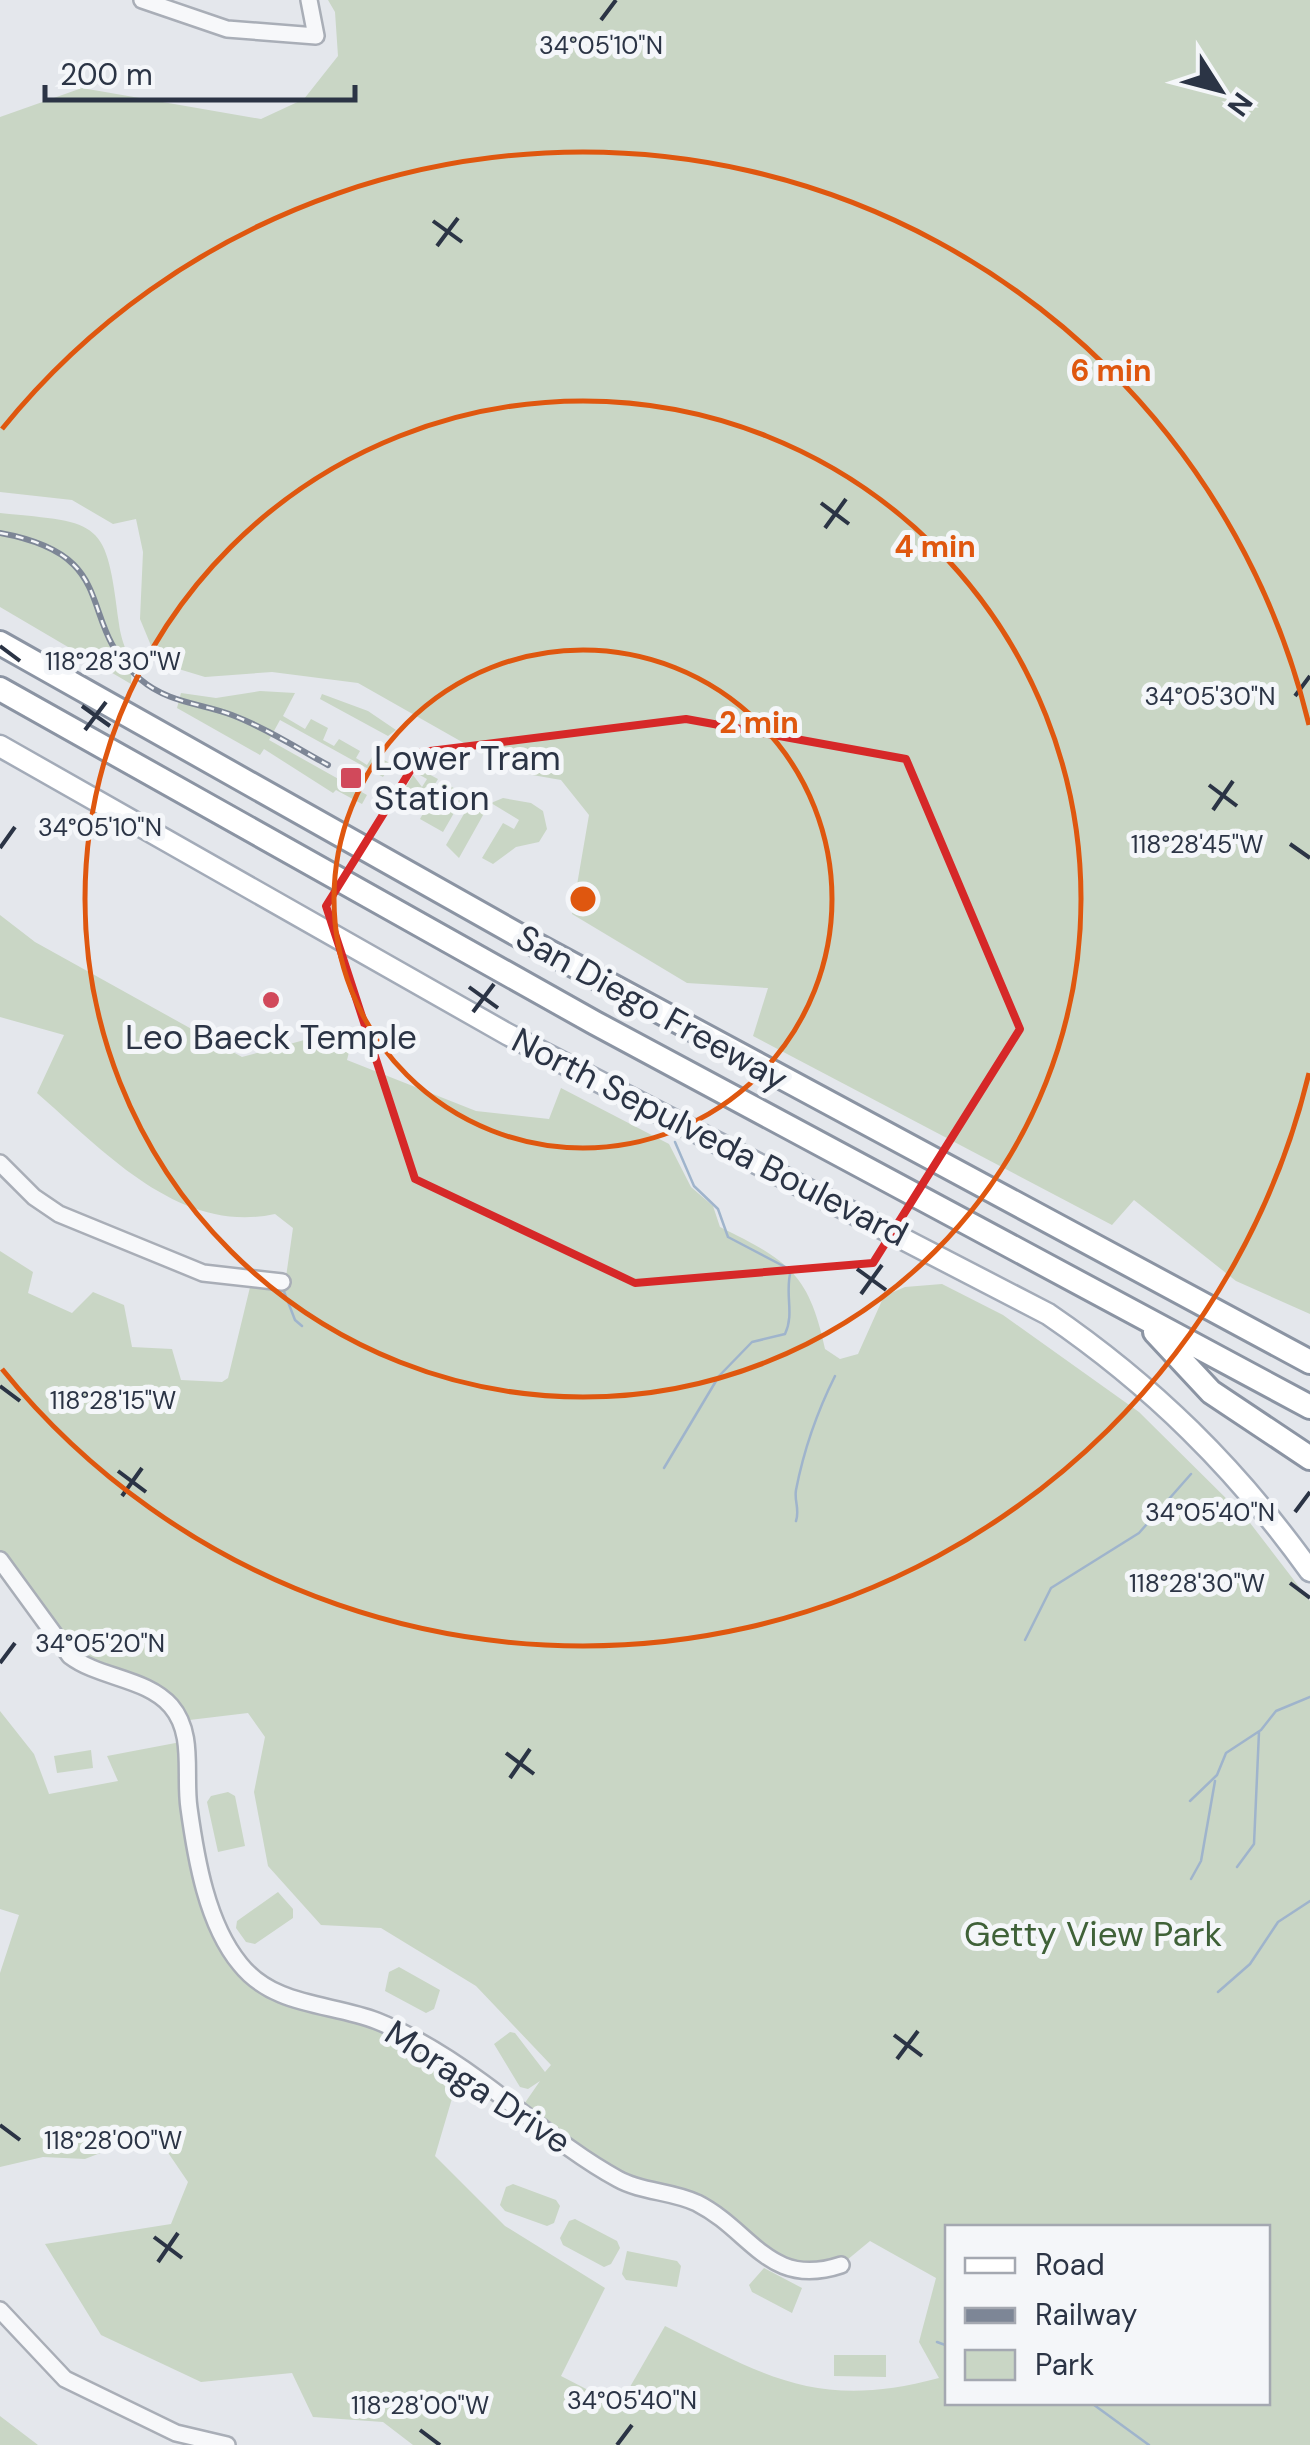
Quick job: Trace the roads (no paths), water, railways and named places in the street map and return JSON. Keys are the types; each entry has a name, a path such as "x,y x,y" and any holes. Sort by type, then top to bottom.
{"highway":[{"name":"San Diego Freeway","path":"0,643 457,902 1310,1362"},
{"name":"San Diego Freeway","path":"0,689 489,963 1310,1408"},
{"path":"1150,1274 1310,1345"},
{"path":"1139,1314 1212,1392 1310,1458"}],"main road":[{"name":"North Sepulveda Boulevard","path":"0,746 507,1034 1048,1314 1122,1367 1192,1428 1252,1494 1310,1571"}],"street":[{"path":"142,0 227,29 316,36 309,0"},
{"path":"0,1163 34,1198 59,1214 203,1273 282,1282"},
{"name":"Moraga Drive","path":"0,1560 70,1656 84,1666 150,1690 169,1703 181,1720 188,1807 210,1907 222,1940 243,1968 263,1985 294,2000 377,2021 471,2074 620,2181 663,2190 699,2204 777,2264 820,2272 841,2266"},
{"path":"0,2310 65,2379 176,2433 227,2445"}],"waterway":[{"path":"664,1468 719,1376 752,1342 785,1334 791,1270 728,1237 718,1209 694,1186 675,1142"},
{"path":"283,1289 295,1320 302,1326"},
{"path":"796,1521 796,1490 803,1460 835,1376"},
{"path":"1025,1640 1051,1588 1139,1533 1191,1474"},
{"path":"1190,1801 1217,1775 1226,1753 1261,1730 1276,1711 1310,1697"},
{"path":"1237,1867 1254,1844 1259,1732"},
{"path":"1191,1879 1201,1861 1215,1781"},
{"path":"1218,1992 1250,1964 1278,1922 1310,1901"},
{"path":"937,2342 945,2345"},
{"path":"1094,2405 1149,2445"}],"railway":[{"path":"0,533 39,543 65,557 82,574 120,657 151,687 173,698 245,720 328,765"}],"place":[{"name":"Lower Tram Station","path":"351,778"},
{"name":"Leo Baeck Temple","path":"271,1000"}],"park label":[{"name":"Getty View Park","path":"1093,1934"}]}
